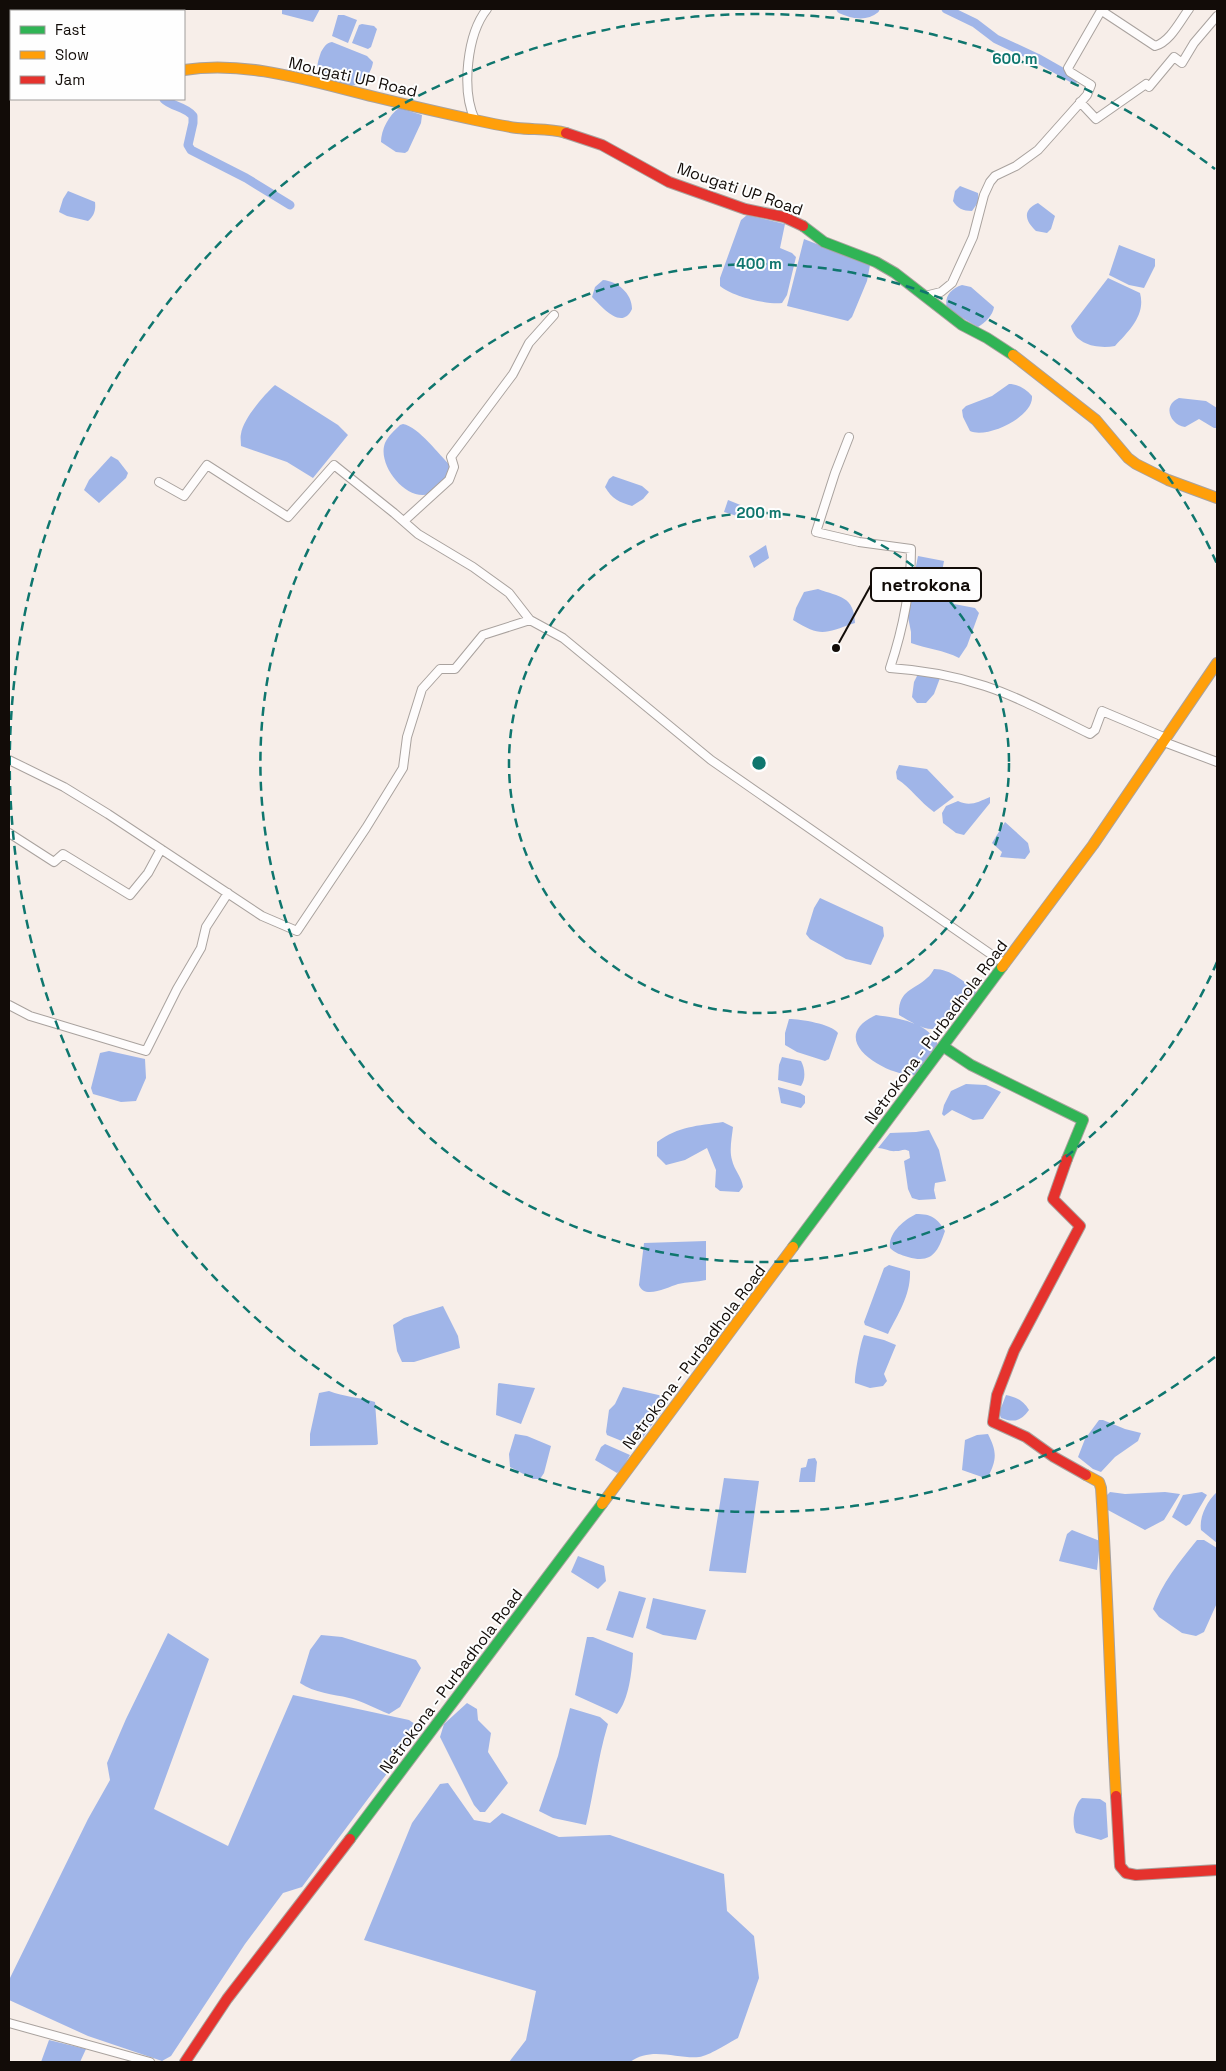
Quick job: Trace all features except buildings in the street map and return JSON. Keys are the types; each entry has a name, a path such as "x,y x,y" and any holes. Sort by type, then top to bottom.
{"street":[{"path":"475,120 470,109 468,90 470,50 474,31 487,9"},
{"path":"924,296 941,292 952,283 973,236 984,195 990,182 995,176 1029,158 1086,95 1091,85 1070,72 1068,68 1102,10 1155,46 1162,43 1170,35 1189,9"},
{"path":"1080,102 1096,119 1146,84 1149,87 1174,57 1182,63 1194,43 1217,16"},
{"name":"Mougati UP Road","path":"185,70 209,66 252,70 327,84 374,97 475,120 516,128 559,131 602,145 668,182 745,209 784,217 797,222 824,242 876,262 895,273 962,325 987,338 1027,365 1096,420 1132,461 1168,480 1217,498"},
{"path":"404,521 449,480 454,467 452,458 513,374 529,343 554,315"},
{"path":"848,437 816,532 859,542 911,549 911,572 904,613 899,639 890,668 947,677 985,686 1090,734 1095,730 1102,711 1217,762"},
{"path":"159,482 184,496 207,465 288,517 334,465 418,534 473,567 509,593 530,620 563,638 711,760 1006,964"},
{"path":"9,760 64,787 262,916 297,931 366,828 403,768 407,737 422,689 440,669 455,669 483,635 530,620"},
{"name":"Netrokona - Purbadhola Road","path":"185,2062 227,1999 410,1761 1006,964 1093,846 1217,663"},
{"path":"9,832 54,862 63,854 130,895 148,873 161,849"},
{"path":"9,1005 30,1016 146,1051 177,989 201,948 206,928 228,893"},
{"path":"944,1047 971,1065 1083,1120 1061,1173 1053,1199 1080,1226 1014,1351 997,1395 992,1422 1026,1437 1054,1457 1099,1482 1101,1488 1108,1586 1109,1670 1120,1866 1126,1872 1136,1875 1217,1870"},
{"path":"9,2023 150,2062"}],"water":[{"path":"282,9 320,9 313,22 282,14"},
{"path":"338,15 344,15 357,20 348,43 332,36"},
{"path":"359,25 374,26 377,29 371,47 368,49 352,43"},
{"path":"332,42 367,56 373,62 364,80 358,84 347,85 325,78 319,74 317,67 321,52 327,44"},
{"path":"399,108 422,115 421,123 408,151 405,153 396,152 381,142 386,123"},
{"path":"960,186 978,193 979,201 972,211 961,209 953,201 955,191"},
{"path":"68,191 95,202 94,213 88,221 59,212"},
{"path":"1038,203 1055,216 1051,229 1047,233 1036,231 1028,220 1027,212"},
{"path":"747,215 785,224 780,248 792,253 796,257 787,295 782,303 768,303 750,299 725,290 720,286 720,278 741,220"},
{"path":"804,239 870,265 867,281 852,317 848,321 787,306"},
{"path":"1119,245 1155,259 1155,266 1144,288 1129,285 1109,275"},
{"path":"1108,278 1140,293 1141,308 1135,322 1115,346 1102,347 1088,344 1077,338 1071,326"},
{"path":"603,280 618,285 627,293 632,309 628,315 618,318 612,315 592,297 595,287"},
{"path":"962,285 971,287 994,307 988,318 978,327 947,309 947,297 954,289"},
{"path":"1009,384 1022,387 1032,396 1031,404 1026,411 1018,418 998,429 978,433 970,431 963,417 962,410 966,406 992,396"},
{"path":"275,385 338,425 348,435 313,478 287,462 241,446 241,435 246,421 260,401"},
{"path":"1179,398 1206,401 1217,408 1217,428 1199,419 1185,427 1175,423 1169,410 1174,401"},
{"path":"403,424 416,430 451,466 448,475 439,487 426,495 416,494 406,489 391,473 386,463 385,443 392,433"},
{"path":"111,456 118,460 128,473 126,478 99,503 84,490 89,480"},
{"path":"613,476 642,486 649,492 643,499 632,506 620,501 613,497 605,487"},
{"path":"728,500 748,508 747,519 724,512"},
{"path":"766,545 769,558 754,568 749,556"},
{"path":"918,556 944,561 939,588 952,599 954,604 975,608 979,613 967,646 959,658 911,643 907,612"},
{"path":"818,589 839,596 849,602 854,614 855,623 823,632 803,626 793,620 796,608 804,592"},
{"path":"918,674 940,678 934,694 926,703 917,703 912,697 914,682"},
{"path":"899,765 927,769 954,797 934,812 897,779 896,772"},
{"path":"990,797 990,803 964,835 956,833 943,823 942,813 946,806 958,801 966,804 974,803"},
{"path":"1005,822 1028,843 1030,852 1025,859 1000,857 1002,852 992,843"},
{"path":"820,898 883,927 884,936 871,965 846,959 810,939 806,934 814,908"},
{"path":"934,969 952,974 977,993 935,1028 928,1029 899,1015 899,1007 901,1000 907,992 928,977"},
{"path":"876,1015 912,1022 934,1037 938,1045 916,1075 891,1070 878,1064 866,1056 858,1046 856,1035 861,1025"},
{"path":"789,1019 823,1025 838,1033 829,1059 825,1061 797,1052 785,1045 785,1033"},
{"path":"109,1051 145,1059 146,1078 136,1101 121,1102 93,1094 91,1088 100,1053"},
{"path":"782,1057 801,1061 804,1080 801,1086 778,1080 779,1065"},
{"path":"966,1084 986,1085 1001,1092 983,1119 973,1120 952,1110 944,1116 942,1114 951,1091"},
{"path":"778,1087 800,1093 805,1096 805,1103 801,1108 781,1103"},
{"path":"723,1122 733,1127 731,1156 743,1187 739,1192 720,1191 715,1187 716,1170 707,1148 685,1160 666,1165 657,1156 657,1142 665,1137 681,1130"},
{"path":"929,1130 939,1150 946,1181 935,1183 936,1199 919,1200 912,1198 908,1189 904,1161 910,1158 909,1151 892,1151 878,1148 890,1133"},
{"path":"916,1214 934,1218 945,1231 937,1250 933,1255 923,1259 916,1259 896,1253 890,1248 894,1232 902,1223"},
{"path":"706,1241 706,1280 678,1284 651,1292 646,1292 639,1285 644,1243"},
{"path":"889,1265 910,1271 910,1280 900,1312 888,1334 865,1325 864,1322 884,1268"},
{"path":"443,1306 458,1336 460,1348 414,1362 402,1362 397,1351 393,1325 404,1318"},
{"path":"864,1335 896,1345 884,1374 887,1381 883,1386 870,1388 855,1383"},
{"path":"499,1383 535,1388 521,1424 496,1415"},
{"path":"623,1387 663,1396 670,1400 641,1440 634,1446 607,1435 606,1432 609,1410 615,1404"},
{"path":"329,1391 375,1402 378,1444 310,1446 310,1434 319,1393"},
{"path":"1006,1395 1025,1404 1029,1410 1023,1417 1013,1421 1001,1418 999,1413"},
{"path":"1099,1420 1141,1433 1138,1441 1115,1457 1101,1472 1093,1469 1078,1457 1085,1439"},
{"path":"515,1434 527,1436 551,1446 544,1473 540,1479 533,1479 510,1467 509,1454"},
{"path":"988,1434 995,1456 988,1477 982,1477 962,1470 965,1440 977,1435"},
{"path":"605,1444 630,1455 622,1469 617,1473 595,1460 601,1447"},
{"path":"815,1458 817,1462 815,1482 799,1482 801,1468 806,1467 808,1459"},
{"path":"724,1478 759,1481 746,1573 709,1571"},
{"path":"1110,1492 1125,1494 1165,1492 1180,1494 1164,1520 1145,1530 1106,1509 1107,1495"},
{"path":"1202,1492 1207,1495 1190,1524 1186,1526 1172,1517 1183,1495"},
{"path":"1217,1492 1217,1543 1201,1530 1201,1520 1210,1500"},
{"path":"1072,1530 1100,1541 1097,1570 1059,1561 1067,1534"},
{"path":"1197,1540 1204,1540 1217,1548 1217,1603 1204,1632 1196,1636 1182,1633 1159,1617 1153,1609 1166,1582"},
{"path":"578,1556 604,1566 606,1581 598,1589 571,1572"},
{"path":"619,1591 646,1598 633,1638 606,1630"},
{"path":"653,1598 706,1610 696,1640 663,1635 646,1628"},
{"path":"168,1633 209,1659 154,1809 228,1846 293,1695 409,1720 421,1728 302,1887 283,1893 245,1944 171,2056 162,2061 88,2036 9,2000 9,1980 88,1819 110,1780 107,1763"},
{"path":"321,1635 342,1637 416,1660 421,1668 400,1707 389,1714 359,1701 317,1691 300,1683 310,1650"},
{"path":"587,1637 593,1637 633,1653 631,1677 627,1693 617,1714 575,1695"},
{"path":"467,1703 477,1709 478,1720 491,1733 488,1752 508,1783 485,1812 480,1812 474,1805 440,1737 444,1724"},
{"path":"570,1708 600,1717 608,1724 601,1749 586,1825 553,1818 539,1811 558,1756"},
{"path":"448,1783 474,1820 490,1823 502,1813 559,1837 610,1835 724,1874 727,1911 754,1936 759,1978 738,2038 713,2052 699,2057 655,2054 638,2057 630,2062 509,2062 526,2040 536,1991 364,1940 412,1823 440,1784"},
{"path":"1082,1798 1100,1799 1106,1803 1108,1837 1101,1840 1076,1833 1074,1829 1074,1814"},
{"path":"49,2040 86,2049 80,2062 41,2062"}],"waterway":[{"path":"841,9 859,14 871,12 875,9"},
{"path":"946,9 975,23 996,39 1037,58 1074,79"},
{"path":"165,100 186,110 193,116 188,145 191,150 246,178 290,205"}],"traffic: fast":[{"path":"803,226 824,242 876,262 895,273 962,325 1013,355"},
{"path":"793,1247 1002,967"},
{"path":"944,1047 971,1065 1083,1120 1067,1159"},
{"path":"350,1839 602,1504"}],"traffic: slow":[{"path":"185,70 232,68 256,70 304,79 412,106 491,123 517,128 566,133"},
{"path":"1013,355 1096,420 1128,458 1136,464 1168,480 1217,498"},
{"path":"1002,967 1093,845 1217,663"},
{"path":"602,1504 793,1247"},
{"path":"1086,1475 1099,1482 1101,1488 1116,1796"}],"traffic: jam":[{"path":"566,133 602,145 669,182 745,209 784,217 803,226"},
{"path":"1067,1159 1053,1199 1080,1226 1014,1351 997,1395 993,1422 1026,1437 1054,1457 1086,1475"},
{"path":"1116,1796 1120,1866 1126,1873 1136,1875 1217,1870"},
{"path":"185,2062 227,1999 350,1839"}],"place":[{"name":"netrokona","path":"836,648"}]}
